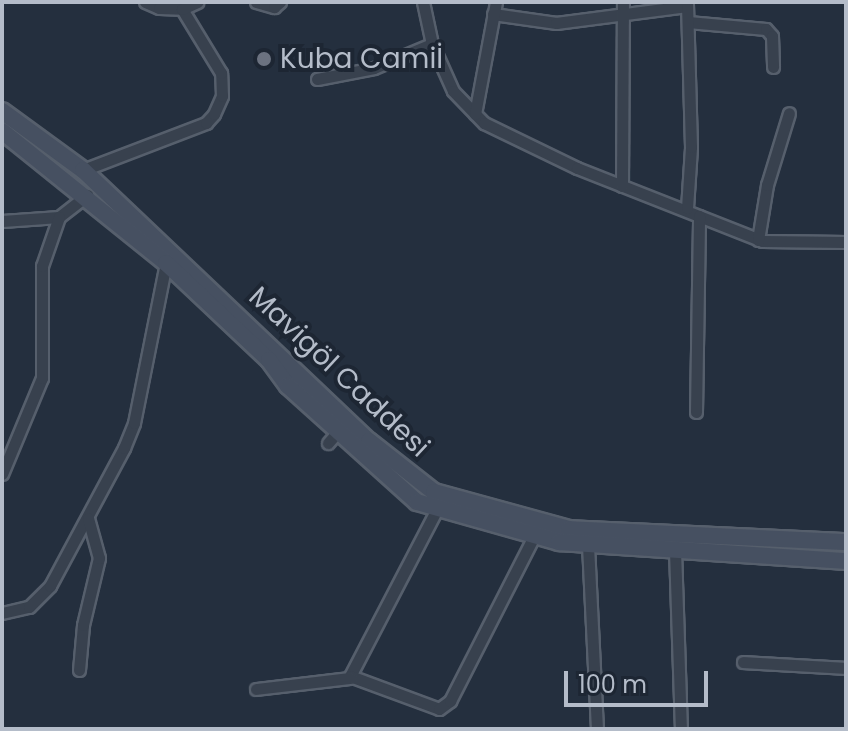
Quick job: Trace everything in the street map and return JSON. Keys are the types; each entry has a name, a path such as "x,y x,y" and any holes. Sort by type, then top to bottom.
{"main road":[{"name":"Mavigöl Caddesi","path":"2,111 83,170 338,432 434,492 541,524 846,542"},
{"name":"Mavigöl Caddesi","path":"2,131 87,195 166,263 408,497 436,511 533,538 588,545 846,561"}],"street":[{"path":"145,2 159,8 198,2"},
{"path":"256,2 274,7 280,2"},
{"path":"423,2 432,44 453,91 484,123 622,186 687,208 758,240 846,242"},
{"path":"622,186 623,2"},
{"path":"475,114 494,8 556,23 687,4 691,147 687,208"},
{"path":"83,170 206,123 214,114 222,96 221,73 184,5"},
{"path":"688,22 766,29 772,36 773,67"},
{"path":"317,79 374,68 432,44"},
{"path":"758,240 767,185 789,113"},
{"path":"2,474 42,378 42,266 59,217 87,195"},
{"path":"696,412 699,216"},
{"path":"2,221 59,217"},
{"path":"2,613 29,607 50,586 88,518 134,423 166,263"},
{"path":"350,678 436,511"},
{"path":"79,670 83,625 99,558 88,518"},
{"path":"256,689 350,678 445,708 533,538"},
{"path":"588,545 597,729"},
{"path":"675,550 681,729"},
{"path":"743,662 846,668"}],"waterway":[{"path":"2,728 6,729"}],"place":[{"name":"Kuba Camiİ","path":"264,59"}]}
